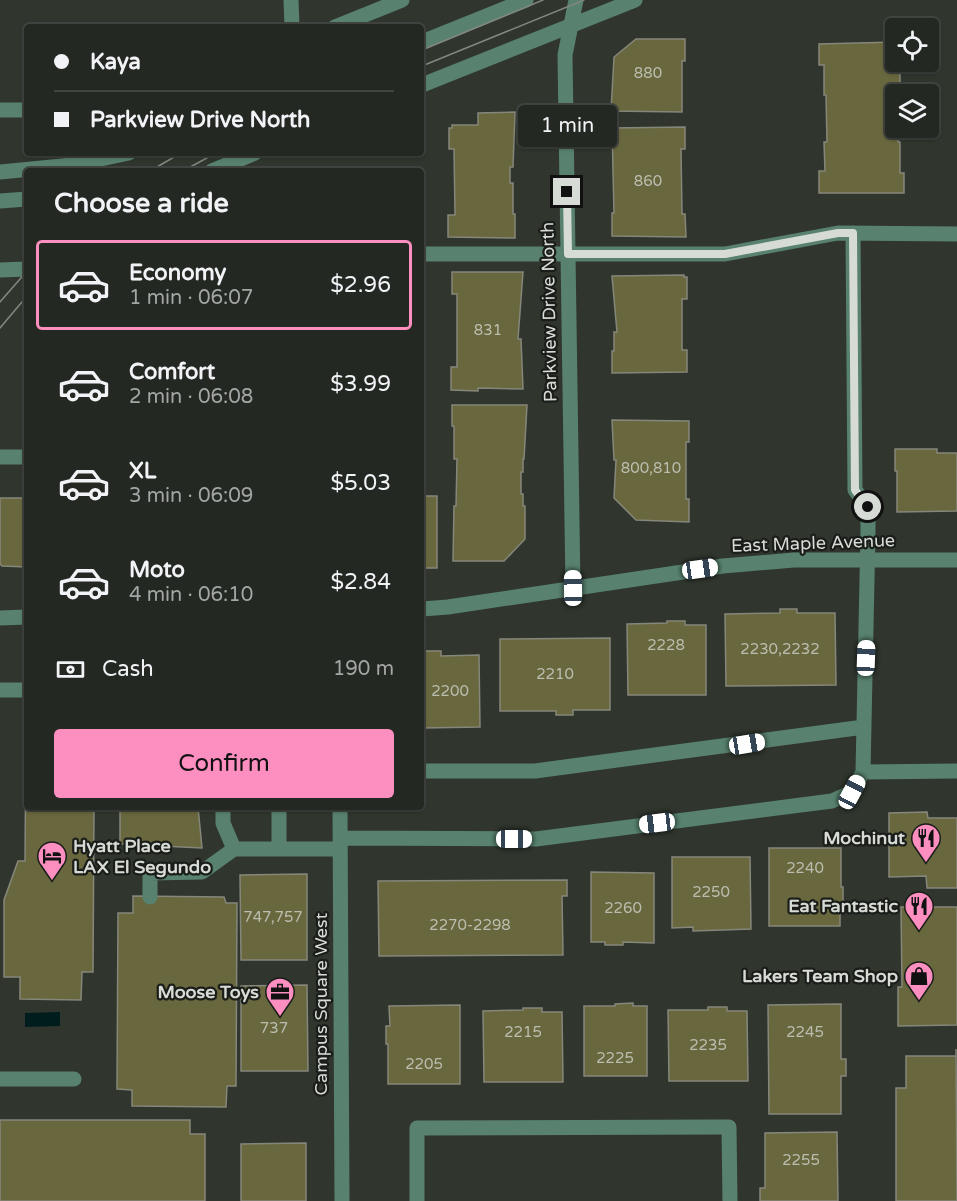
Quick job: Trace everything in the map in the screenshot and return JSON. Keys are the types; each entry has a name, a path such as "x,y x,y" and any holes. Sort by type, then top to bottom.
{"street":[{"path":"291,0 292,24"},
{"path":"342,24 402,0"},
{"path":"424,41 526,0"},
{"name":"Parkview Drive North","path":"573,588 565,55 576,0"},
{"path":"424,84 635,0"},
{"path":"0,110 24,110"},
{"path":"41,168 72,165 115,156"},
{"path":"220,168 248,156"},
{"path":"0,172 24,170"},
{"path":"0,201 24,199"},
{"path":"424,254 725,254 838,233 957,234"},
{"path":"150,897 150,873 202,872 234,849 536,839 832,801 852,792 863,772 868,559 868,507 855,490 853,233"},
{"path":"0,270 24,269"},
{"path":"0,457 24,456"},
{"name":"East Maple Avenue","path":"424,609 723,566 794,560 957,560"},
{"path":"0,618 24,617"},
{"path":"0,690 24,690"},
{"path":"424,771 536,771 864,727"},
{"path":"863,772 957,771"},
{"path":"223,810 223,823 234,849"},
{"path":"279,810 279,849"},
{"name":"Campus Square West","path":"340,810 342,1201"},
{"path":"0,1079 74,1079"},
{"path":"417,1201 417,1128 729,1126 730,1201"}],"water":[{"path":"60,1012 60,1026 25,1027 25,1013"}],"building":[{"path":"636,39 685,39 685,61 682,61 682,112 611,111 614,57"},
{"path":"885,42 885,72 900,72 900,84 885,84 885,138 898,138 900,142 900,173 904,173 904,193 819,193 819,171 825,171 824,142 827,142 824,65 819,65 819,44"},
{"path":"515,112 513,167 510,167 510,183 513,183 515,238 448,237 448,215 455,215 454,149 449,149 449,128 452,128 452,125 478,125 478,113"},
{"path":"685,127 685,149 681,149 682,214 685,214 686,237 612,236 612,213 614,213 612,128"},
{"path":"452,272 523,272 518,339 521,339 523,389 451,390 451,367 457,367 457,294 452,294"},
{"path":"684,275 687,277 687,299 682,299 682,350 687,350 687,372 612,373 614,332 617,332 612,276"},
{"path":"452,405 527,405 523,472 521,472 521,494 523,494 523,506 525,506 525,539 504,561 453,561 457,459 454,459"},
{"path":"612,420 689,421 689,442 686,442 686,499 689,499 689,522 636,520 614,498 616,460 614,460"},
{"path":"895,449 937,449 937,453 957,453 957,511 897,512"},
{"path":"424,496 437,496 437,568 424,568"},
{"path":"0,498 24,498 24,567 0,564"},
{"path":"780,609 797,609 797,613 835,613 836,685 726,686 725,614 780,613"},
{"path":"667,621 685,621 685,625 706,625 706,695 628,695 627,624 667,623"},
{"path":"610,638 610,710 573,710 573,715 556,715 556,711 500,711 500,639"},
{"path":"424,651 441,651 441,656 479,655 480,727 424,728"},
{"name":"Hyatt Place LAX El Segundo","path":"25,810 94,810 93,972 82,972 81,1000 20,999 20,977 4,977 4,900 18,861 25,861"},
{"path":"120,810 198,810 202,848 120,844"},
{"path":"927,812 928,818 957,818 957,888 927,888 926,876 889,877 889,813"},
{"path":"769,848 841,848 843,906 840,906 840,926 769,926"},
{"path":"672,857 750,857 751,929 693,931 693,927 672,928"},
{"path":"591,872 654,873 654,943 623,942 623,945 605,945 605,942 591,942"},
{"path":"307,874 307,960 241,960 240,875"},
{"path":"567,880 567,896 562,896 563,955 379,956 378,881"},
{"path":"133,896 224,897 226,903 237,903 236,1086 227,1086 226,1107 132,1106 132,1090 117,1089 118,913 133,913"},
{"path":"901,907 957,907 957,1025 898,1026 898,987 902,987"},
{"path":"307,985 308,1071 241,1071 241,986"},
{"path":"633,1003 633,1006 647,1006 647,1076 584,1076 584,1006 615,1006 615,1004"},
{"path":"841,1004 841,1059 846,1059 846,1076 841,1076 841,1114 769,1114 768,1005"},
{"path":"460,1005 460,1084 388,1084 386,1026 390,1026 389,1006"},
{"path":"708,1007 727,1007 727,1011 747,1011 748,1081 669,1081 668,1010 708,1010"},
{"path":"523,1008 542,1008 542,1012 562,1012 563,1082 484,1082 483,1011 523,1010"},
{"path":"956,1049 957,1201 896,1201 896,1088 906,1088 906,1056 956,1056"},
{"path":"0,1120 190,1120 190,1134 205,1134 205,1201 0,1201"},
{"path":"837,1132 838,1201 760,1201 760,1188 765,1188 765,1133"},
{"path":"306,1143 306,1201 241,1201 241,1144"}],"tram line":[{"path":"424,49 543,0"},
{"path":"424,65 584,0"},
{"path":"155,168 176,156"},
{"path":"188,168 210,156"},
{"path":"0,302 24,274"},
{"path":"0,328 24,300"}],"place":[{"name":"Mochinut","path":"926,864"},
{"name":"Hyatt Place LAX El Segundo","path":"52,882"},
{"name":"Eat Fantastic","path":"919,932"},
{"name":"Lakers Team Shop","path":"919,1002"},
{"name":"Moose Toys","path":"280,1018"}],"route":[{"path":"567,192 568,254 725,254 838,233 853,233 855,490 868,507"}]}
